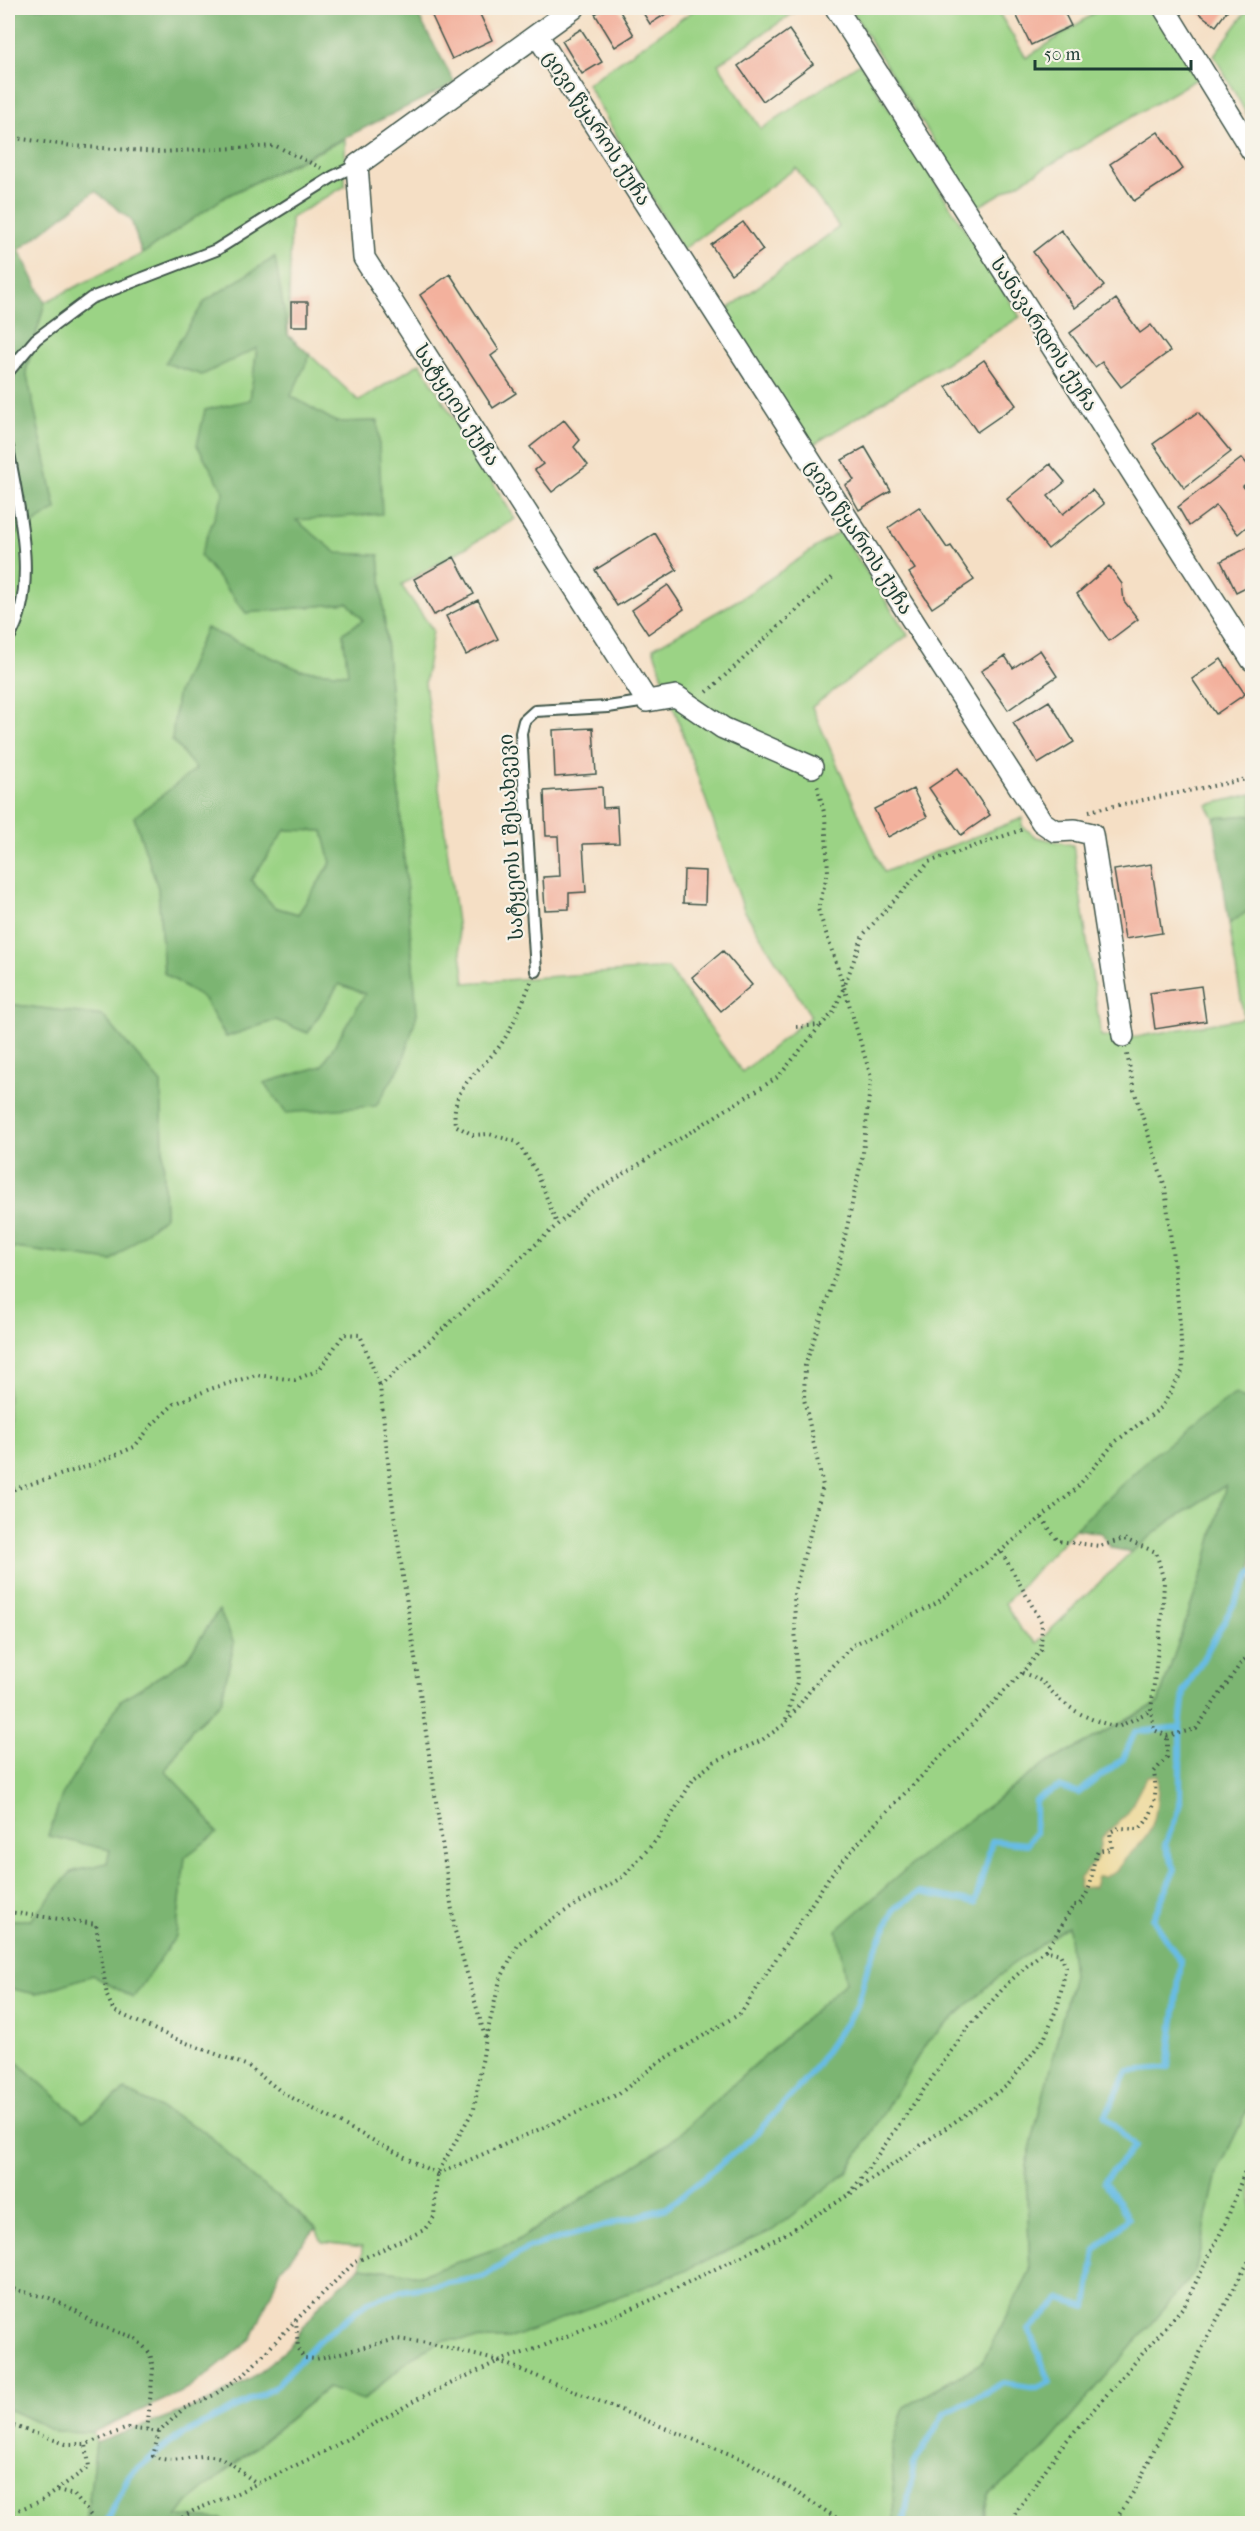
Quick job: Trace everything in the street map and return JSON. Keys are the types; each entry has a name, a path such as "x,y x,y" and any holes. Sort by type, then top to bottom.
{"street":[{"path":"357,165 574,8"},
{"name":"სანავარდოს ქუჩა","path":"836,8 1252,660"},
{"path":"1164,8 1252,151"},
{"name":"ცივი წყაროს ქუჩა","path":"537,35 1041,822"},
{"name":"სატყეოს ქუჩა","path":"357,165 363,258 646,701"},
{"path":"646,701 676,696 723,728 812,767"},
{"path":"1041,822 1055,831 1075,830 1092,834 1123,1036"}],"lane":[{"path":"8,372 36,339 91,298 216,250 334,176 357,165"},
{"path":"8,447 20,518 26,579 13,630 8,639"},
{"name":"სატყეოს I შესახვევი","path":"536,971 521,734 524,721 535,711 608,707 646,701"}],"path":[{"path":"8,138 73,146 159,152 276,146 309,160 334,176"},
{"path":"676,696 701,699 834,576"},
{"path":"785,1724 797,1682 794,1593 823,1486 804,1398 806,1366 839,1264 863,1153 871,1077 818,909 828,872 825,816 812,767"},
{"path":"1080,813 1252,778"},
{"path":"380,1386 590,1195 778,1077 833,1013 863,935 929,861 1041,822"},
{"path":"536,971 504,1040 467,1080 453,1110 455,1125 473,1135 489,1134 517,1142 536,1171 557,1224"},
{"path":"796,1027 821,1025"},
{"path":"258,2483 219,2458 198,2457 177,2460 153,2456 159,2432 183,2409 214,2395 246,2373 355,2262 424,2230 434,2217 437,2174 474,2109 486,2038 500,1980 519,1943 554,1918 624,1876 657,1839 694,1778 714,1762 762,1740 785,1724 817,1681 853,1646 938,1603 1075,1490 1115,1442 1162,1407 1183,1370 1165,1187 1134,1089 1123,1036"},
{"path":"8,1491 95,1464 134,1447 174,1404 210,1389 256,1375 295,1380 319,1370 344,1334 360,1335 380,1386 393,1508 455,1931 486,2038"},
{"path":"1042,1518 1058,1541 1100,1546 1124,1539 1156,1552 1164,1581 1151,1710 1154,1730 1167,1736 1196,1729 1241,1663 1252,1653"},
{"path":"437,2174 619,2094 655,2066 741,2013 829,1877 872,1827 1022,1673 1041,1650 1042,1623 1001,1551"},
{"path":"1022,1673 1044,1680 1062,1701 1091,1720 1118,1727 1151,1710"},
{"path":"850,2194 966,2030 1010,1982 1045,1950 1074,1905 1079,1905 1090,1891 1094,1873 1093,1863 1098,1851 1112,1849 1110,1832 1119,1828 1139,1829 1150,1819 1157,1790 1154,1772 1167,1757 1167,1736"},
{"path":"8,1912 96,1924 107,1996 114,2011 171,2037 248,2066 283,2093 437,2174"},
{"path":"172,2523 193,2511 322,2453 420,2398 498,2361 541,2347 656,2298 782,2236 850,2194 1008,2085 1045,2037 1058,2005 1066,1968 1060,1954 1045,1950"},
{"path":"1008,2523 1061,2446 1184,2306 1226,2222 1252,2152"},
{"path":"1113,2523 1136,2488 1207,2338 1252,2255"},
{"path":"8,2288 49,2298 76,2311 93,2323 135,2338 150,2353 153,2369 147,2432"},
{"path":"296,2320 298,2349 304,2358 316,2359 397,2338 428,2343 498,2361 747,2461 846,2523"},
{"path":"8,2424 66,2444 86,2444 128,2428 159,2432"},
{"path":"8,2514 41,2501 89,2467 86,2444"},
{"path":"56,2490 74,2495 92,2517 90,2523"}],"green space":[{"path":"8,8 414,8 455,83 225,197 142,254 131,220 95,191 19,250 45,302 26,371 56,509 13,537 8,547"},
{"path":"697,8 801,8 718,64 761,129 860,63 1020,317 811,446 725,311 839,227 796,168 682,250 587,84"},
{"path":"850,8 996,8 1026,58 1102,8 1153,8 1202,76 976,208"},
{"path":"1249,8 1252,8 1252,124 1214,55"},
{"path":"345,139 345,186 291,218 288,336 274,257 165,363 202,375 257,347 250,400 197,445 224,492 201,555 246,613 348,603 363,620 343,633 349,674 300,670 206,628 177,695 172,740 197,769 134,817 158,888 164,973 204,999 226,1037 276,1020 308,1033 339,984 366,994 322,1067 264,1083 286,1113 417,1014 379,555 337,554 295,520 378,421 336,422 290,396 310,355 359,401 420,363 515,519 401,585 433,630 425,683 465,983 668,968 742,1072 811,1016 744,910 653,648 740,599 840,531 908,635 812,707 884,872 1023,818 1022,826 1036,837 1073,845 1101,1036 1136,1037 1244,1018 1229,924 1252,908 1252,1403 1235,1395 1075,1529 1005,1603 1020,1629 1037,1643 1131,1552 1170,1521 1226,1485 1206,1561 1158,1703 1042,1766 922,1855 838,1930 846,1982 669,2143 515,2242 421,2275 361,2267 362,2247 322,2242 316,2228 254,2179 206,2132 125,2090 83,2121 8,2054 8,1988 36,1994 92,1975 176,1936 185,1857 201,1809 165,1771 192,1729 221,1702 234,1643 218,1611 186,1660 121,1700 48,1835 110,1850 107,1863 71,1872 31,1920 8,1920 8,1247 111,1261 165,1216 161,1083 103,1016 8,1004 8,547 12,537 56,509 26,371 45,302 142,254 225,197"},
{"path":"275,257 288,335 310,355 291,396 336,422 378,421 382,514 296,520 337,553 379,555 417,1014 403,1062 376,1106 286,1113 264,1083 322,1066 365,994 339,984 308,1033 276,1020 226,1037 204,999 164,973 158,888 134,817 196,769 172,740 177,695 206,628 300,670 348,674 343,633 363,620 348,603 246,613 200,555 224,492 197,445 205,410 250,400 257,348 202,375 165,363 205,301","holes":["285,830 323,831 331,863 298,914 274,907 251,880"]},
{"path":"1252,794 1252,815 1214,818 1207,805"},
{"path":"1252,815 1252,908 1229,924 1214,818"},
{"path":"285,829 323,831 331,863 299,914 274,907 251,880"},
{"path":"8,1004 103,1016 161,1083 165,1216 111,1261 8,1247"},
{"path":"1235,1394 1252,1403 1252,2100 1217,2173 1195,2272 1042,2451 989,2495 981,2523 894,2523 892,2447 904,2407 982,2363 1030,2271 1026,2166 1073,1975 1068,1926 1010,1966 927,2042 847,2172 773,2230 663,2280 508,2339 443,2340 415,2355 363,2400 327,2388 188,2502 177,2517 223,2519 226,2523 86,2524 96,2443 210,2401 258,2374 288,2348 322,2302 361,2267 421,2275 515,2242 669,2143 846,1982 837,1930 922,1855 1042,1766 1158,1703 1206,1561 1226,1485 1170,1521 1131,1552 1111,1548 1101,1533 1075,1529 1153,1455"},
{"path":"219,1610 234,1643 221,1702 192,1729 165,1771 201,1809 217,1833 185,1857 176,1936 133,1998 92,1975 36,1994 8,1988 8,1920 31,1920 71,1872 107,1863 110,1850 48,1836 62,1795 121,1700 186,1660"},
{"path":"1068,1926 1073,1975 1026,2166 1030,2271 982,2363 904,2407 892,2447 894,2523 226,2524 223,2519 177,2517 188,2502 328,2388 364,2400 415,2355 443,2340 508,2339 847,2172 927,2042 1010,1966"},
{"path":"8,2054 83,2121 125,2090 206,2132 254,2179 316,2228 282,2267 252,2338 190,2388 93,2432 56,2431 8,2409"},
{"path":"1252,2100 1252,2523 981,2524 989,2495 1042,2451 1195,2272 1217,2173"},
{"path":"8,2409 56,2431 93,2432 96,2443 86,2523 8,2523"}],"sand":[{"path":"1158,1775 1155,1815 1146,1837 1124,1860 1118,1870 1105,1877 1097,1877 1094,1887 1079,1888 1080,1878 1096,1861 1102,1837 1127,1814 1147,1776"}],"building":[{"path":"445,8 477,8 492,40 452,59 431,14"},
{"path":"605,8 618,8 634,35 615,47 595,14"},
{"path":"640,8 667,8 669,12 650,24"},
{"path":"1013,8 1062,8 1071,26 1031,45"},
{"path":"1192,8 1229,8 1216,26"},
{"path":"581,29 602,62 582,74 562,41"},
{"path":"789,30 813,64 763,101 738,66"},
{"path":"1158,132 1183,169 1134,201 1110,164"},
{"path":"743,222 763,250 731,274 711,245"},
{"path":"1061,230 1104,286 1075,308 1033,252"},
{"path":"450,274 499,350 491,356 516,393 493,408 420,295"},
{"path":"1116,299 1140,333 1151,325 1170,351 1121,387 1102,362 1095,367 1070,333"},
{"path":"291,302 308,302 308,326 291,326"},
{"path":"984,360 1016,405 977,432 946,387"},
{"path":"1198,412 1231,452 1184,488 1153,444"},
{"path":"564,420 580,440 574,447 588,465 552,492 535,470 543,464 530,447"},
{"path":"865,447 891,491 859,510 845,485 854,480 842,460"},
{"path":"1242,458 1252,470 1252,478 1243,486 1252,499 1252,522 1238,534 1216,506 1189,526 1178,507"},
{"path":"1050,464 1065,482 1048,496 1063,514 1092,490 1104,504 1048,549 1007,499"},
{"path":"919,507 947,548 951,546 974,580 932,608 909,573 915,569 888,528"},
{"path":"655,533 677,570 617,606 595,570"},
{"path":"1249,547 1252,554 1252,584 1236,592 1221,561"},
{"path":"454,557 474,594 434,615 414,579"},
{"path":"1109,566 1122,584 1124,601 1138,619 1109,641 1077,594"},
{"path":"668,585 684,609 648,634 632,610"},
{"path":"478,600 498,639 466,655 446,616"},
{"path":"1040,650 1057,676 1008,710 981,671 1005,656 1013,668"},
{"path":"1221,659 1245,694 1216,714 1192,679"},
{"path":"1049,701 1074,742 1038,764 1013,723"},
{"path":"593,728 596,774 555,777 553,730"},
{"path":"958,768 990,815 961,835 929,788"},
{"path":"602,787 603,808 617,807 619,843 583,844 586,892 569,893 569,909 545,910 543,877 560,876 558,836 546,836 544,791"},
{"path":"913,789 927,817 888,837 874,809"},
{"path":"1151,864 1162,933 1125,939 1114,870"},
{"path":"684,870 706,871 705,904 683,903"},
{"path":"723,951 752,985 721,1011 692,977"},
{"path":"1201,986 1206,1021 1155,1029 1150,993"}],"waterway":[{"path":"106,2524 128,2477 181,2435 273,2389 318,2341 368,2302 401,2291 483,2277 529,2247 667,2208 752,2138 809,2076 857,2006 868,1965 895,1908 920,1892 975,1903 992,1841 1027,1844 1035,1833 1035,1800 1059,1787 1078,1793 1123,1759 1135,1732 1180,1727 1184,1692 1252,1572"},
{"path":"904,2524 914,2464 944,2414 1003,2383 1037,2388 1050,2382 1029,2330 1060,2299 1087,2307 1095,2250 1129,2218 1104,2181 1135,2146 1105,2116 1128,2071 1168,2068 1181,1962 1153,1919 1175,1869 1165,1845 1180,1807 1180,1727"}]}
